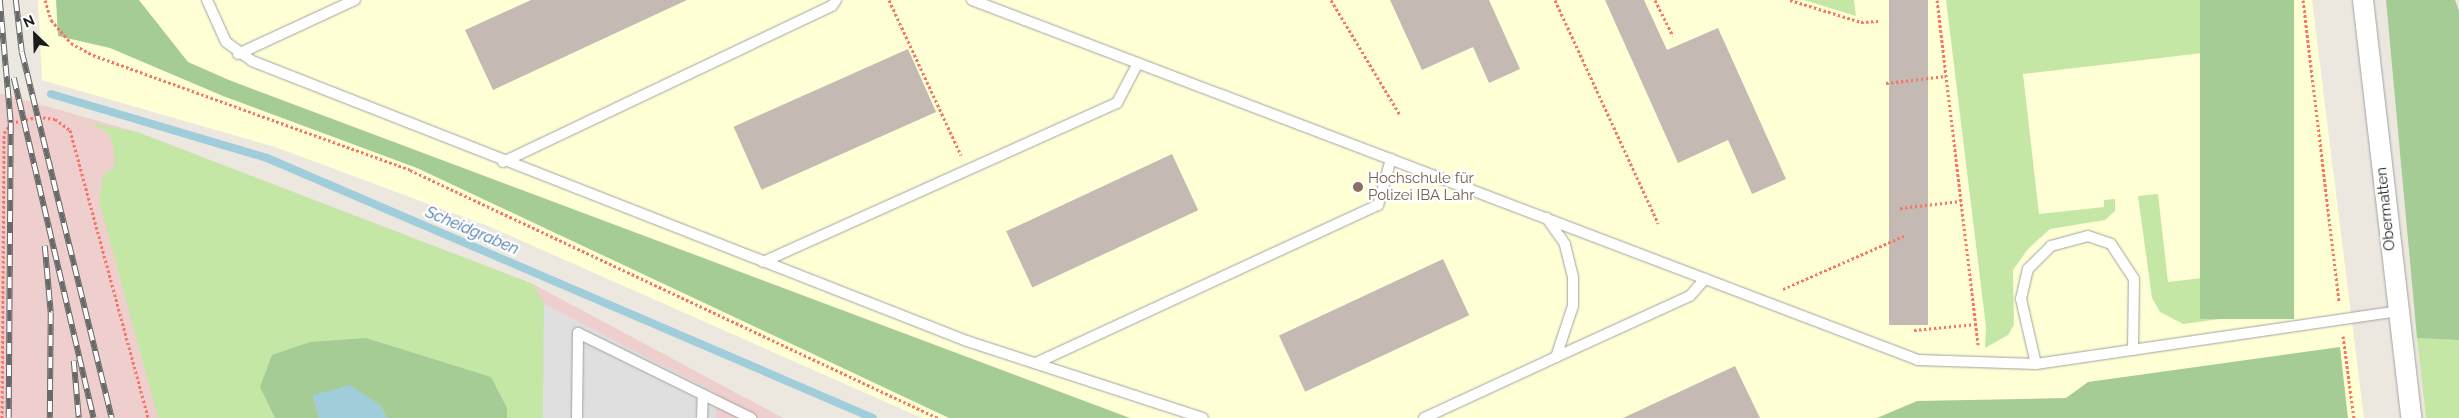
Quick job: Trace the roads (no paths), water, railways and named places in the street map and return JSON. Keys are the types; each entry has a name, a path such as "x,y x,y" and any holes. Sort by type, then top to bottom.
{"street":[{"name":"Obermatten","path":"2363,0 2411,418"}],"lane":[{"path":"206,0 226,42 238,54 503,162 763,262 1036,364 1203,418"},
{"path":"238,54 355,0"},
{"path":"503,162 832,6 836,0"},
{"path":"972,0 1918,360 2036,364 2341,321 2398,311"},
{"path":"763,262 1117,102 1138,63"},
{"path":"1036,364 1378,204 1391,159"},
{"path":"1547,218 1565,244 1573,277 1573,306 1556,357"},
{"path":"2036,364 2021,299 2028,269 2051,246 2088,236 2111,244 2134,279 2133,350"},
{"path":"1424,418 1690,296 1705,279"},
{"path":"577,418 578,333 751,418"},
{"path":"702,418 703,395"}],"water":[{"path":"350,385 380,405 387,418 319,418 313,395"}],"waterway":[{"name":"Scheidgraben","path":"51,94 267,158 873,418"}],"railway":[{"path":"0,0 11,123 9,418"},
{"path":"16,0 22,52 112,418"},
{"path":"14,78 94,418"},
{"path":"45,246 51,313 50,418"},
{"path":"74,361 79,418"}],"place":[{"name":"Hochschule für Polizei IBA Lahr","path":"1358,187"}]}
